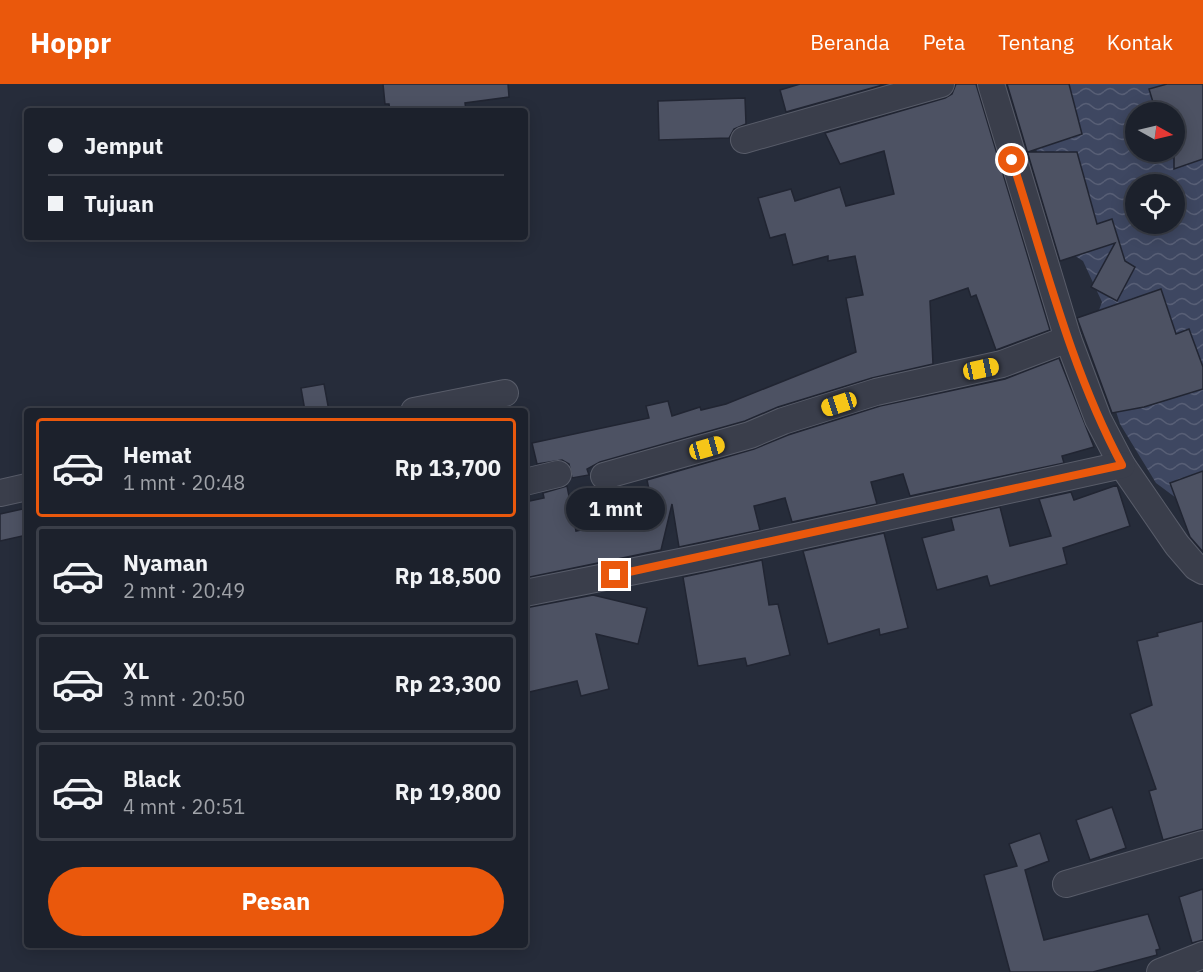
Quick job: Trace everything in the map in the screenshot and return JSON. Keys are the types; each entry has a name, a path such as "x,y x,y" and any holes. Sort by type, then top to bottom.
{"street":[{"path":"744,140 941,84"},
{"path":"991,84 1068,339 1098,419 1122,465 1177,544 1196,567 1203,571"},
{"path":"604,476 750,435 783,421 876,392 1002,364 1068,339"},
{"path":"429,408 505,393"},
{"path":"528,592 705,557 1122,465"},
{"path":"528,481 558,474"},
{"path":"0,493 24,488"},
{"path":"1066,884 1203,844"},
{"path":"1160,972 1203,955"}],"water":[{"path":"1017,84 1203,84 1203,518 1156,483 1120,424 1091,332 1102,302 1083,261 1066,250"}],"building":[{"path":"383,84 508,84 509,97 465,103 466,108 390,108 389,104 385,104"},
{"path":"800,84 886,84 786,112 780,90"},
{"path":"956,84 976,84 1050,330 996,350 976,295 971,297 968,288 930,301 933,364 872,378 778,407 745,421 600,462 587,469 589,475 572,478 569,464 562,460 537,464 532,443 649,418 646,406 668,401 672,416 700,407 701,410 726,404 856,352 846,298 863,295 855,256 828,261 828,256 793,265 785,234 770,238 758,198 791,189 795,201 840,187 846,206 894,194 884,151 840,164 825,133 945,98 952,94"},
{"path":"1007,84 1069,84 1082,134 1028,152 1077,152 1097,224 1112,219 1125,261 1135,267 1117,301 1091,287 1115,243 1060,261"},
{"path":"1167,84 1203,84 1203,159 1174,169 1174,162 1185,162 1185,102 1153,102 1149,89"},
{"path":"745,98 746,124 734,129 729,138 659,140 658,101"},
{"path":"1161,289 1176,334 1189,329 1203,367 1203,389 1144,407 1112,413 1077,318"},
{"path":"1059,358 1094,447 1062,456 1064,463 910,496 903,474 871,482 877,504 792,522 785,498 754,506 760,530 679,547 672,504 661,550 528,577 528,501 544,498 543,493 567,486 576,531 654,514 647,480 754,449 788,435 880,406 1005,379"},
{"path":"324,384 328,408 304,408 301,388"},
{"path":"1203,471 1203,552 1190,537 1170,483"},
{"path":"1117,485 1130,526 1063,548 1067,564 990,586 987,576 937,590 922,538 954,530 951,518 1000,507 1010,546 1051,536 1039,499 1071,492 1074,500"},
{"path":"24,509 24,536 0,541 0,514"},
{"path":"884,533 908,628 880,635 879,629 828,644 803,551"},
{"path":"762,560 769,605 778,604 790,655 747,666 745,658 698,666 683,577"},
{"path":"593,595 647,608 638,644 596,634 609,689 581,696 577,681 528,692 528,607"},
{"path":"1203,621 1203,829 1163,840 1149,791 1156,789 1130,714 1152,705 1137,641 1158,636 1157,633"},
{"path":"1112,807 1126,848 1090,860 1076,820"},
{"path":"1040,833 1049,861 1025,870 1044,940 1148,914 1160,949 1156,950 1157,955 1093,972 1010,972 984,875 1017,866 1009,844"},
{"path":"1203,889 1203,940 1192,943 1179,897"}],"route":[{"path":"615,575 1122,465 1098,419 1068,339 1012,160"}]}
